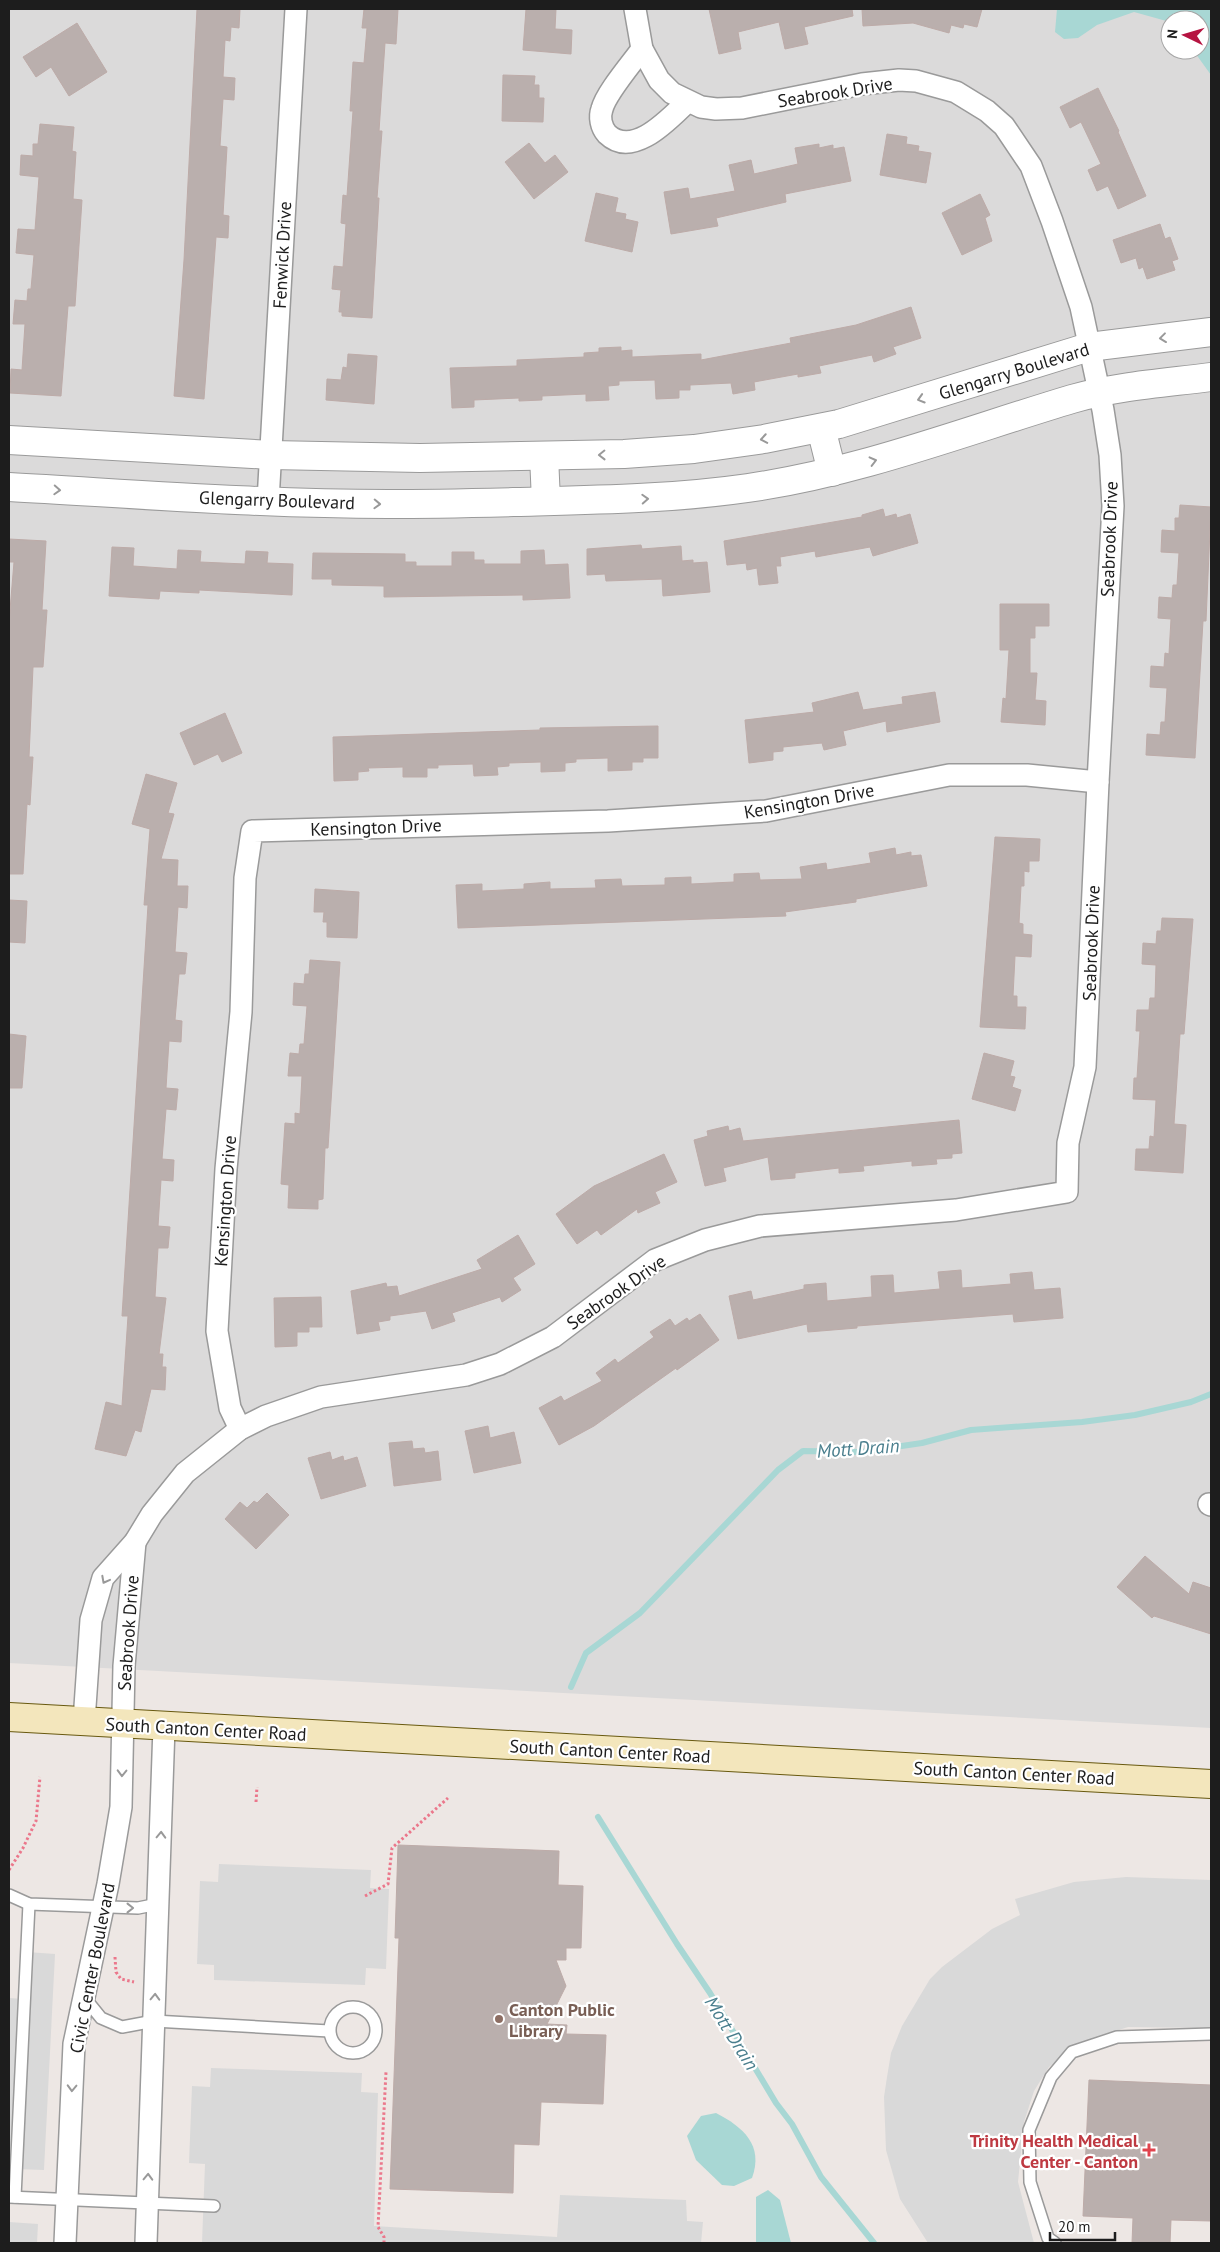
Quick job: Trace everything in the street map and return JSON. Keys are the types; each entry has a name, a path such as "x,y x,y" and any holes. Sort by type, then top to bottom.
{"main road":[{"name":"South Canton Center Road","path":"9,1717 1211,1784"}],"street":[{"name":"Fenwick Drive","path":"268,501 296,9"},
{"name":"Seabrook Drive","path":"84,1721 92,1620 103,1578 135,1542 152,1514 186,1473 240,1429 266,1416 321,1398 466,1375 500,1364 553,1337 655,1260 705,1240 760,1226 956,1210 1066,1192 1068,1143 1085,1067 1113,506 1110,455 1090,347 1075,290 1052,221 1031,166 1004,126 972,101 940,86 899,80 862,84 742,108 716,109 687,102 672,93 660,80 642,49 635,9"},
{"path":"642,49 602,107 601,121 606,132 619,141 634,142 644,138 687,102"},
{"name":"Glengarry Boulevard","path":"9,440 271,455 420,458 624,454 694,449 764,439 839,424 1090,347 1211,332"},
{"name":"Glengarry Boulevard","path":"9,487 268,501 388,504 687,496 752,488 832,472 903,453 1074,398 1211,377"},
{"path":"821,428 832,472"},
{"path":"544,456 546,501"},
{"name":"Kensington Drive","path":"240,1429 230,1408 217,1331 226,1169 241,1012 245,878 252,831 608,821 766,811 949,775 1026,775 1098,782"},
{"name":"Seabrook Drive","path":"123,1724 126,1632 133,1584 135,1542"},
{"name":"Civic Center Boulevard","path":"66,2243 74,2044 121,1807 123,1724"},
{"path":"146,2243 164,1727"}],"lane":[{"path":"9,1895 29,1904 138,1908 158,1904"},
{"path":"29,1904 12,2197 214,2206"},
{"path":"83,1997 101,2018 122,2026 154,2021 329,2031"},
{"path":"353,2007 367,2012 372,2018 376,2032 369,2046 363,2051 348,2053 335,2045 329,2031 330,2023 339,2011 353,2007"},
{"path":"1055,2243 1048,2238 1030,2182 1029,2148 1029,2130 1052,2078 1072,2052 1117,2036 1211,2034"}],"path":[{"path":"9,1870 23,1848 36,1821 40,1777"},
{"path":"256,1802 257,1787"},
{"path":"364,1896 388,1884 392,1848 448,1798"},
{"path":"107,1955 115,1957 116,1972 121,1979 138,1983"},
{"path":"384,2243 384,2237 378,2227 386,2072"}],"shaded area":[{"path":"9,9 1211,9 1211,1728 9,1663"},
{"path":"219,1864 371,1870 370,1888 389,1889 386,1969 366,1968 365,1985 214,1980 214,1965 197,1964 200,1881 218,1882"},
{"path":"1126,1877 1211,1880 1211,2028 1128,2027 1076,2044 1049,2067 1034,2091 1024,2122 1018,2182 1034,2243 928,2243 900,2199 886,2150 884,2097 891,2053 902,2026 930,1979 942,1967 992,1929 1020,1915 1015,1899 1074,1882"},
{"path":"27,1952 55,1954 44,2170 16,2169 16,2160 9,2160 9,1998 24,1999"},
{"path":"211,2068 362,2073 361,2092 378,2093 374,2226 557,2237 560,2195 686,2200 687,2221 703,2222 701,2243 202,2243 205,2164 189,2163 192,2086 210,2087"},
{"path":"9,2222 38,2224 37,2243 9,2243"}],"water":[{"path":"1057,9 1211,9 1211,75 1200,60 1210,60 1210,10 1160,10 1160,19 1134,12 1097,25 1078,38 1064,39 1055,32"},
{"path":"716,2113 735,2124 749,2138 753,2147 755,2166 752,2178 734,2186 722,2185 696,2160 687,2136 701,2116"},
{"path":"768,2190 780,2200 791,2243 756,2243 756,2197"}],"building":[{"path":"197,9 240,9 239,28 231,27 230,41 225,40 223,77 235,78 234,100 223,99 220,146 227,147 223,215 229,216 228,238 216,237 204,399 174,396 184,260"},
{"path":"364,9 398,9 396,44 385,43 379,131 382,131 372,318 342,316 342,312 339,312 341,290 332,289 334,266 343,267 346,224 341,223 343,195 347,196 353,111 350,111 353,62 364,63 367,28 362,28"},
{"path":"526,9 556,9 555,29 572,30 571,54 523,50"},
{"path":"709,9 852,9 853,16 804,27 808,44 785,49 779,22 738,32 741,49 719,54"},
{"path":"862,9 982,9 977,27 964,24 963,28 951,25 949,33 913,23 863,26"},
{"path":"77,23 107,72 69,96 51,67 36,77 23,57"},
{"path":"503,75 535,76 534,85 539,85 539,98 544,98 543,122 502,121"},
{"path":"1098,88 1119,131 1146,196 1118,209 1108,186 1097,191 1088,170 1101,164 1081,122 1070,128 1060,107"},
{"path":"40,124 74,127 72,151 76,152 73,199 82,200 75,306 68,306 61,396 10,393 11,369 22,370 25,324 13,324 15,300 27,301 28,289 31,289 34,255 16,253 18,229 35,230 39,177 20,175 21,155 33,156 33,144 38,144"},
{"path":"887,134 907,137 906,144 919,146 918,151 931,153 926,183 880,175"},
{"path":"529,143 545,163 555,155 568,172 534,199 505,162"},
{"path":"819,144 819,148 833,145 833,149 844,147 851,181 785,194 786,202 716,218 718,226 671,234 664,192 688,188 690,199 735,191 729,165 751,160 754,174 798,164 795,148"},
{"path":"596,193 618,198 615,212 626,214 625,219 638,222 632,252 585,241"},
{"path":"980,194 990,215 985,218 992,241 962,255 942,213"},
{"path":"1160,224 1165,239 1170,237 1178,259 1172,261 1175,270 1147,279 1143,267 1139,269 1136,258 1121,263 1113,240"},
{"path":"911,307 921,338 893,347 896,354 874,362 872,355 819,366 821,373 798,377 798,374 754,382 755,390 733,394 731,383 690,385 690,390 679,390 679,398 656,399 655,380 619,381 619,385 608,386 609,400 586,401 586,394 542,396 542,400 519,401 519,398 474,400 474,407 452,408 450,368 517,366 517,360 584,357 584,353 599,352 599,348 621,347 621,351 632,350 632,357 701,354 701,360 791,343 790,338 856,325"},
{"path":"348,354 377,356 374,404 326,400 327,379 341,380 343,367 347,368"},
{"path":"1180,505 1211,507 1206,621 1203,621 1195,758 1146,755 1147,734 1160,735 1161,722 1165,722 1167,688 1150,687 1151,666 1164,667 1165,653 1169,654 1171,619 1158,618 1159,597 1172,598 1173,585 1177,585 1179,553 1161,552 1162,530 1175,531 1175,518 1179,518"},
{"path":"883,509 885,517 896,514 897,518 910,514 918,543 873,556 870,547 816,557 815,551 780,557 781,566 776,566 778,583 759,585 757,568 747,570 746,563 727,565 724,541 862,517 862,515"},
{"path":"9,539 46,541 42,610 47,610 43,667 33,667 29,757 33,757 30,805 27,804 23,874 9,874 9,622 14,562 9,562"},
{"path":"641,545 642,549 681,546 682,561 693,560 693,563 707,562 710,592 663,596 662,579 606,581 605,574 587,575 587,549"},
{"path":"112,547 134,548 133,566 177,569 178,550 201,551 200,562 245,564 246,551 268,552 267,563 293,564 292,595 199,590 199,593 160,591 159,599 109,596"},
{"path":"544,550 545,565 568,564 570,598 523,600 523,595 384,597 384,586 332,585 332,579 312,579 313,553 405,554 405,562 416,562 416,566 452,566 452,552 474,552 474,560 484,560 484,564 521,564 521,551"},
{"path":"1000,604 1049,604 1049,626 1035,626 1035,638 1030,638 1030,673 1037,673 1035,700 1046,701 1045,725 1001,722 1003,698 1006,699 1009,650 1000,650"},
{"path":"858,692 863,710 903,704 902,697 935,692 940,722 887,732 886,721 843,731 846,745 824,750 822,743 783,747 783,751 773,752 773,760 749,763 745,720 814,712 812,703"},
{"path":"225,713 242,753 222,762 218,754 194,765 180,733"},
{"path":"658,726 658,758 643,758 643,762 632,762 632,770 608,771 608,758 576,759 576,762 565,763 565,771 541,772 541,762 509,763 509,766 497,767 498,775 474,776 473,764 438,765 438,768 427,768 427,777 403,777 403,767 368,768 369,771 358,772 358,780 334,781 333,737 540,730 540,728"},
{"path":"146,774 177,783 168,813 174,814 161,859 178,860 177,886 188,886 187,908 178,907 175,952 187,953 185,974 179,974 175,1020 182,1021 181,1042 169,1041 166,1088 178,1089 176,1110 166,1109 162,1159 174,1160 173,1181 161,1180 158,1226 170,1227 168,1248 158,1248 155,1297 166,1298 159,1354 163,1354 162,1367 166,1367 165,1390 151,1389 141,1432 135,1430 126,1456 95,1449 106,1402 122,1406 128,1316 122,1316 148,905 144,905 150,829 132,824"},
{"path":"995,837 1040,839 1039,861 1029,861 1029,872 1024,871 1024,886 1021,886 1019,923 1023,924 1023,934 1032,935 1031,957 1015,956 1013,996 1017,996 1017,1007 1026,1007 1025,1029 980,1027"},
{"path":"895,848 896,855 911,852 911,856 921,855 927,886 856,899 856,902 785,912 786,916 458,928 456,885 482,884 482,891 524,889 524,884 550,882 550,889 596,888 595,880 621,879 622,886 665,885 665,878 691,877 691,884 734,882 734,874 759,873 760,880 802,879 800,867 826,863 827,870 871,863 869,853"},
{"path":"315,889 359,892 357,938 327,937 327,922 323,922 324,912 314,912"},
{"path":"9,900 27,901 25,943 9,942"},
{"path":"1162,918 1193,919 1184,1034 1180,1034 1174,1124 1186,1125 1183,1173 1135,1170 1136,1149 1149,1149 1150,1136 1154,1137 1156,1100 1133,1099 1134,1078 1137,1078 1140,1031 1136,1031 1137,1010 1149,1010 1150,998 1155,998 1156,965 1142,964 1143,943 1156,944 1157,931 1161,931"},
{"path":"310,960 340,962 328,1148 325,1148 323,1199 318,1200 318,1209 288,1208 289,1185 281,1184 285,1123 295,1124 295,1113 300,1114 302,1076 288,1076 290,1053 299,1054 300,1044 304,1044 307,1006 293,1005 294,983 304,984 305,974 309,974"},
{"path":"9,1034 26,1036 22,1088 9,1088"},
{"path":"984,1053 1014,1061 1010,1076 1015,1077 1012,1087 1021,1090 1015,1111 972,1099"},
{"path":"959,1120 962,1153 952,1154 952,1158 936,1159 937,1164 912,1166 912,1161 863,1166 864,1171 839,1173 839,1168 795,1173 795,1178 771,1180 768,1157 723,1168 726,1181 705,1186 694,1140 708,1136 707,1131 728,1126 729,1131 740,1128 743,1141"},
{"path":"664,1154 677,1182 655,1192 660,1203 638,1213 637,1209 601,1235 597,1230 577,1244 556,1214 594,1186"},
{"path":"518,1235 535,1264 513,1278 521,1290 502,1302 500,1297 452,1313 455,1321 432,1329 426,1311 390,1316 390,1320 378,1322 380,1330 357,1334 351,1291 386,1283 387,1287 397,1286 399,1296 482,1269 477,1260"},
{"path":"961,1270 962,1288 1011,1284 1010,1274 1032,1272 1034,1290 1060,1288 1063,1318 1014,1322 1013,1314 857,1326 857,1328 808,1332 807,1324 738,1339 729,1296 751,1291 753,1300 804,1289 804,1285 826,1283 827,1301 872,1297 871,1276 893,1275 894,1293 940,1289 938,1272"},
{"path":"321,1297 322,1327 309,1327 309,1332 297,1332 297,1346 275,1347 274,1298"},
{"path":"700,1314 719,1340 594,1426 559,1445 539,1408 561,1396 564,1401 602,1381 596,1373 615,1359 618,1363 654,1337 650,1332 670,1319 675,1326 687,1318 689,1321"},
{"path":"488,1426 490,1438 514,1432 521,1463 474,1473 465,1431"},
{"path":"412,1441 413,1449 424,1448 425,1453 438,1451 441,1480 394,1486 389,1443"},
{"path":"330,1452 332,1460 343,1456 344,1461 357,1457 366,1486 321,1499 308,1458"},
{"path":"267,1493 289,1515 256,1549 225,1519 240,1502 247,1508 254,1501 257,1503"},
{"path":"1145,1556 1189,1594 1193,1582 1211,1588 1211,1634 1154,1616 1152,1618 1117,1587"},
{"name":"Canton Public Library","path":"398,1845 559,1851 558,1885 583,1886 581,1948 566,1948 566,1960 556,1960 566,1986 547,2024 567,2025 566,2034 606,2035 603,2104 541,2102 539,2145 514,2144 513,2193 390,2189 399,1938 395,1938"},
{"name":"Trinity Health Medical Center - Canton","path":"1089,2080 1211,2085 1211,2221 1171,2220 1170,2243 1132,2243 1133,2218 1083,2216"}],"waterway":[{"name":"Mott Drain","path":"571,1687 586,1653 640,1613 778,1470 803,1451 861,1452 922,1443 971,1430 1082,1422 1135,1415 1191,1402 1211,1394"},
{"name":"Mott Drain","path":"598,1817 677,1944 710,1993 776,2103 792,2124 821,2177 874,2243"}],"place":[{"name":"Canton Public Library","path":"499,2019"},
{"name":"Trinity Health Medical Center - Canton","path":"1149,2150"}]}
